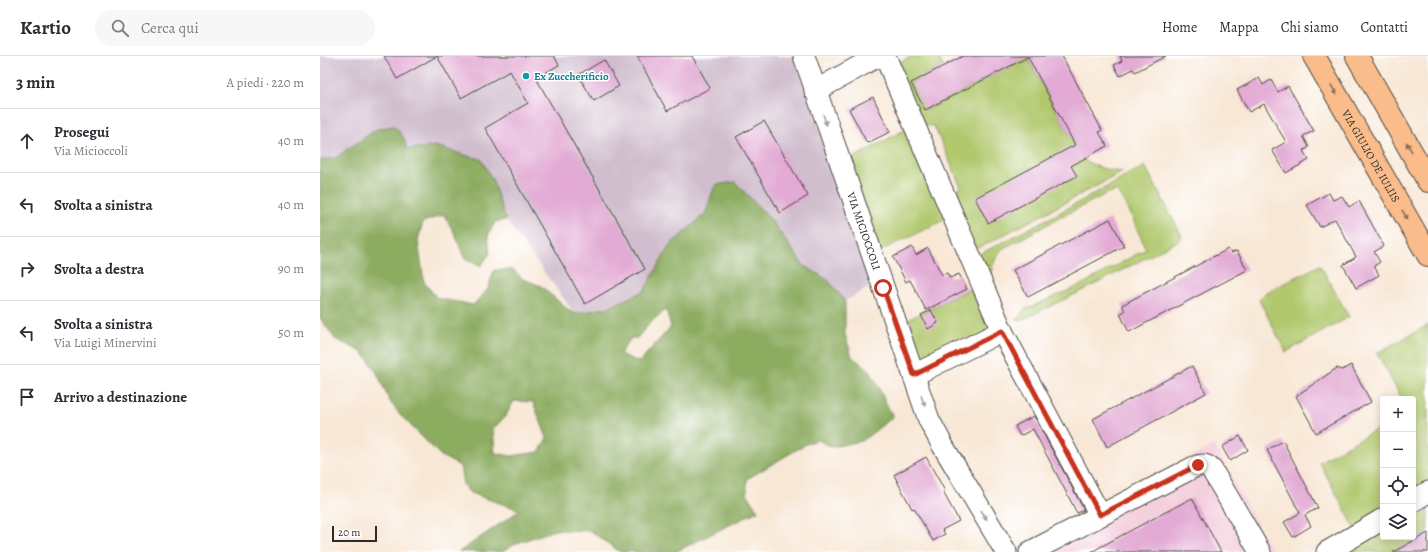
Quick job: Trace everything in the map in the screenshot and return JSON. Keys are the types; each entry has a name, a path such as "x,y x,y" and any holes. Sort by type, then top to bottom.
{"main road":[{"name":"VIA GIULIO DE IULIIS","path":"1314,56 1428,255"},
{"path":"1357,56 1428,181"}],"street":[{"name":"VIA MICIOCCOLI","path":"804,56 929,420 1002,551"},
{"path":"815,91 878,56"},
{"path":"885,56 1002,331 1100,515"},
{"path":"914,375 1002,331"},
{"path":"1030,552 1198,465 1206,465 1215,473 1260,552"},
{"path":"1416,499 1428,492"},
{"path":"1327,552 1380,521"}],"shaded area":[{"name":"Ex Zuccherificio","path":"320,56 795,56 874,285 845,301 828,280 803,265 744,191 715,185 705,214 670,245 644,291 609,307 575,314 506,220 481,159 419,149 407,149 404,138 377,129 335,158 320,160"},
{"path":"1214,445 1272,552 1016,552 1015,550"}],"green space":[{"path":"912,56 938,56 943,66 911,83 926,110 1027,57 1083,159 1102,168 1123,172 979,248 970,246 950,195 961,187 934,126 920,125 896,65"},
{"path":"394,126 404,138 407,149 436,146 481,159 492,179 506,220 495,222 488,236 490,253 481,266 464,258 455,234 444,215 423,222 418,240 424,282 437,298 473,305 488,289 494,270 514,270 523,279 541,286 575,314 609,307 644,291 670,245 705,214 715,185 735,182 772,221 803,265 828,280 845,301 845,334 852,357 870,370 893,417 862,441 831,447 818,440 808,443 747,479 747,493 758,511 675,552 620,552 591,531 555,530 517,543 502,552 459,552 520,510 470,493 463,485 460,466 441,456 403,418 390,402 376,371 362,352 335,339 320,318 320,160 335,158 377,129","holes":["666,309 671,327 639,362 620,354 631,338 637,338 651,322","514,401 533,402 547,438 539,452 511,456 495,453 493,429 505,417"]},
{"path":"910,127 948,218 880,251 849,160"},
{"path":"1145,166 1182,236 1180,240 1084,290 1021,320 1017,319 1024,310 1081,285 1146,249 1130,213 1117,191 1108,193 1002,249 994,263 990,280 978,255"},
{"path":"1320,265 1349,317 1286,352 1259,300 1265,293"},
{"path":"978,285 998,329 925,366 909,319"},
{"path":"1428,325 1428,488 1416,495 1416,396 1400,396 1377,353"},
{"path":"1380,428 1380,516 1356,530 1319,462"},
{"path":"1428,505 1428,533 1416,540 1416,511"},
{"path":"1380,533 1380,540 1415,540 1393,552 1346,552"}],"building":[{"path":"384,56 437,56 397,79"},
{"name":"Ex Zuccherificio","path":"437,56 554,56 559,65 536,78 645,269 585,304 485,128 528,103 510,71 461,98"},
{"path":"637,56 692,56 710,88 667,111"},
{"path":"963,56 1062,56 1102,130 1099,132 1107,146 1071,166 1077,176 988,223 975,198 1075,145 1028,57 925,110 911,83"},
{"path":"1120,56 1166,56 1135,72 1133,69 1120,76 1114,65 1122,61"},
{"path":"604,60 619,86 594,101 578,75"},
{"path":"1259,78 1263,85 1271,80 1278,92 1288,86 1314,131 1303,136 1309,147 1303,151 1309,160 1286,173 1272,150 1286,142 1264,104 1249,112 1237,90"},
{"path":"873,97 890,132 867,143 849,109"},
{"path":"764,121 808,196 780,213 736,137"},
{"path":"1329,193 1333,200 1342,196 1349,207 1359,201 1384,246 1374,252 1380,262 1374,266 1379,275 1356,288 1343,265 1356,257 1335,219 1320,227 1307,205"},
{"path":"1110,219 1124,246 1028,297 1013,270"},
{"path":"912,247 916,255 928,248 942,275 947,273 950,278 959,274 967,289 926,310 910,280 906,282 893,257"},
{"path":"1228,249 1231,253 1237,251 1247,270 1129,332 1120,314 1125,311 1122,305"},
{"path":"931,310 938,323 928,329 921,315"},
{"path":"1351,365 1371,402 1316,433 1296,396 1337,368 1342,370"},
{"path":"1192,366 1206,393 1107,447 1093,419"},
{"path":"1034,416 1084,510 1077,513 1033,429 1020,436 1015,426"},
{"path":"1240,436 1248,450 1230,461 1222,447"},
{"path":"1283,441 1318,508 1305,515 1311,526 1293,537 1284,522 1300,513 1267,450"},
{"path":"926,457 945,491 943,492 959,521 942,530 945,534 933,541 914,508 912,509 894,475"},
{"path":"1192,498 1221,552 1091,552 1128,532"},
{"path":"1428,533 1428,552 1393,552 1416,540"}],"place":[{"name":"Ex Zuccherificio","path":"526,76"}],"route":[{"path":"883,288 914,375 1002,331 1100,515 1198,465"}]}
